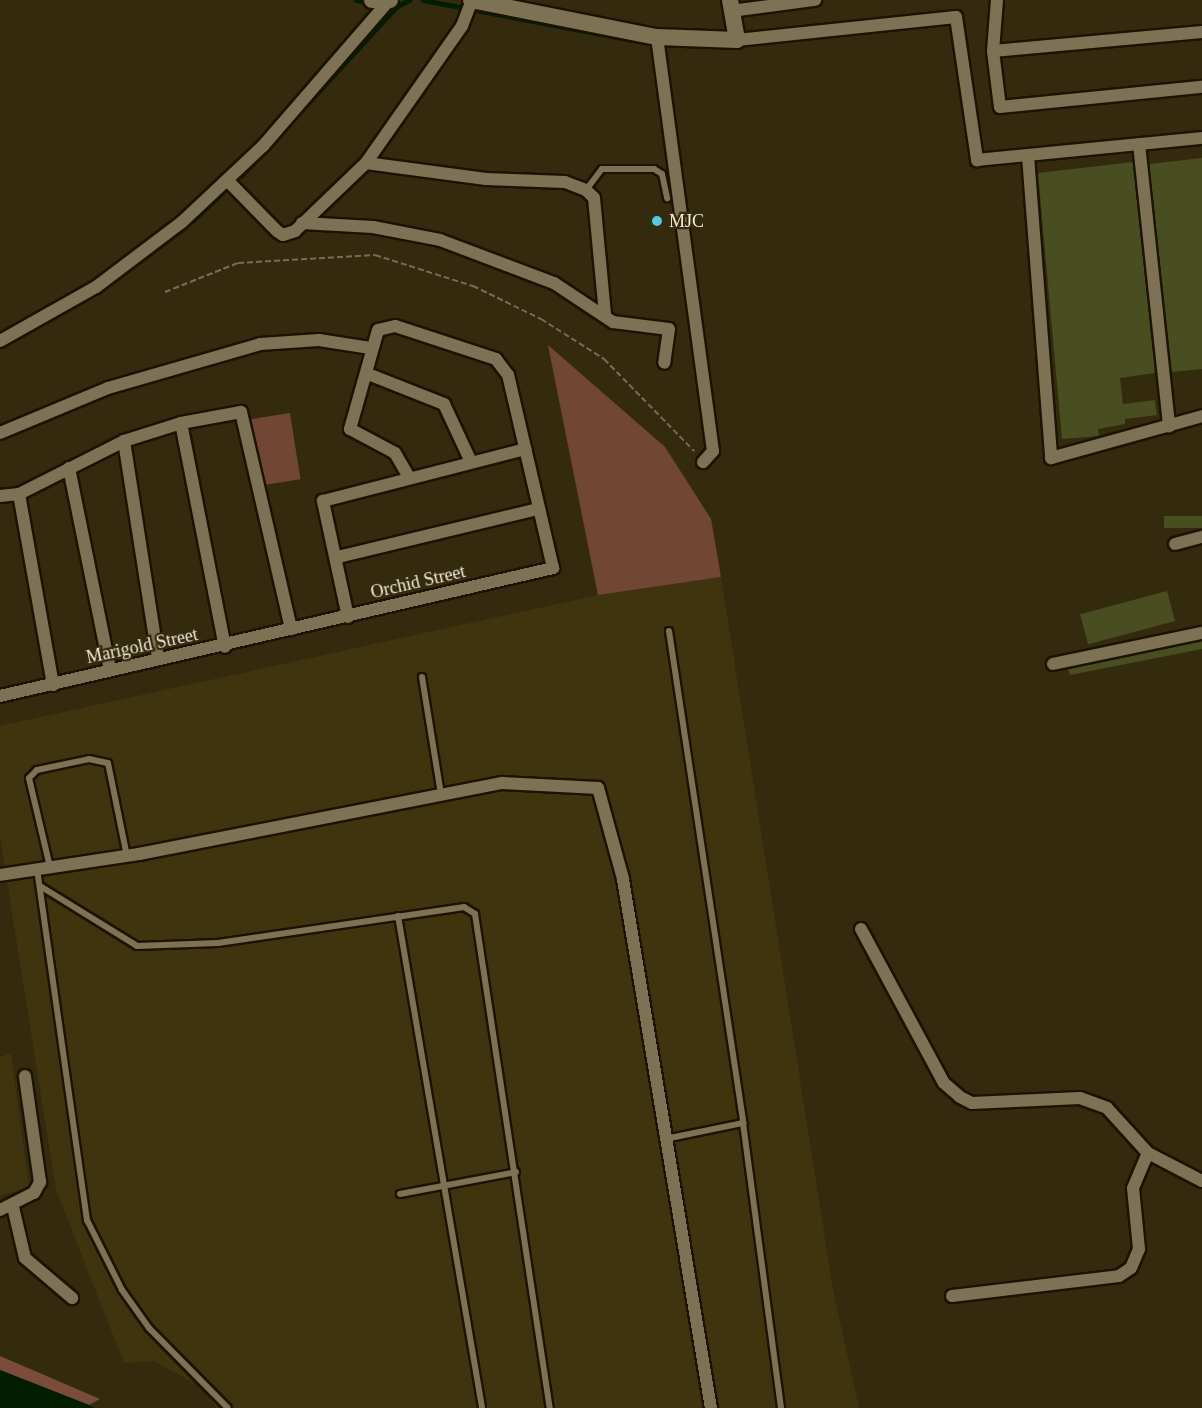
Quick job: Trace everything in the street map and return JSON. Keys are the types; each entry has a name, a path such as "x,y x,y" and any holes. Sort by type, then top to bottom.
{"street":[{"path":"227,180 283,235 302,223 366,163 462,26 471,0 657,37 737,40 956,17 977,160 1202,138"},
{"path":"737,40 731,5 815,0"},
{"path":"997,0 993,51 1000,107 1202,87"},
{"path":"0,341 121,270 227,180 282,126 383,1"},
{"path":"993,51 1202,32"},
{"path":"657,37 713,451 703,462"},
{"path":"1139,144 1169,426"},
{"path":"1028,156 1052,458 1202,416"},
{"path":"366,163 486,179 565,182 586,190 594,198 604,314"},
{"path":"302,223 374,227 440,240 554,283 604,314 630,326 669,329 664,363"},
{"path":"338,557 538,509 508,375 496,359 394,326 378,330 370,348 368,374 352,434 395,453 409,477"},
{"path":"0,433 108,388 260,344 319,340 370,348"},
{"path":"368,374 444,404 471,462"},
{"path":"0,496 19,494 124,441 181,423 241,412 291,629"},
{"path":"181,423 225,647"},
{"path":"124,441 158,659"},
{"path":"348,617 338,557 323,501 409,477 525,449"},
{"path":"69,468 110,670"},
{"path":"19,494 53,685"},
{"name":"Orchid Street","path":"291,629 553,568 538,509"},
{"path":"1175,544 1202,537"},
{"name":"Marigold Street","path":"0,696 158,659 225,647 291,629"},
{"path":"1053,664 1202,633"},
{"path":"0,875 128,856 502,783 598,788 623,879 664,1139 711,1408"},
{"path":"861,929 944,1083 960,1097 972,1103 1080,1098 1107,1108 1148,1153 1202,1181"},
{"path":"0,1210 13,1207 40,1182 25,1076"},
{"path":"952,1296 1119,1276 1131,1268 1139,1249 1132,1188 1148,1153"},
{"path":"13,1207 25,1258 72,1298"}],"lane":[{"path":"586,190 602,169 613,166 654,169 662,174 667,198"},
{"path":"669,631 743,1123 781,1408"},
{"path":"422,677 441,794"},
{"path":"50,867 29,778 37,770 89,759 108,763 128,856"},
{"path":"37,869 87,1220 122,1290 149,1328 228,1408"},
{"path":"40,886 137,946 218,943 464,908 475,914 516,1172 550,1408"},
{"path":"398,916 448,1185 482,1408"},
{"path":"664,1139 743,1123"},
{"path":"400,1194 516,1172"}],"path":[{"path":"165,292 238,263 375,255 473,286 541,319 604,359 703,462"}],"shaded area":[{"path":"548,345 665,447 711,519 721,577 598,595"},
{"path":"290,413 300,479 259,486 249,420"},
{"path":"721,577 833,1289 859,1408 217,1408 200,1386 153,1361 124,1363 56,1190 0,837 0,726 598,595"},
{"path":"11,1053 29,1187 0,1196 0,1057"},
{"path":"0,1356 100,1399 89,1405 0,1370"},
{"path":"0,1370 89,1405 94,1408 0,1408"}],"building":[{"path":"1202,158 1202,369 1172,372 1149,164"},
{"path":"1133,162 1155,373 1120,378 1123,404 1155,400 1157,415 1125,419 1125,424 1098,429 1099,436 1062,439 1038,173"},
{"path":"1164,516 1202,516 1202,528 1164,528"},
{"path":"1167,591 1175,621 1088,644 1080,614"},
{"path":"1202,641 1202,649 1070,675 1068,669"}],"waterway":[{"path":"356,0 368,2"},
{"path":"241,176 396,7 409,0"},
{"path":"423,0 632,40"},
{"path":"191,222 222,193"},
{"path":"98,292 180,231"}],"place":[{"name":"MJC","path":"657,221"}]}
